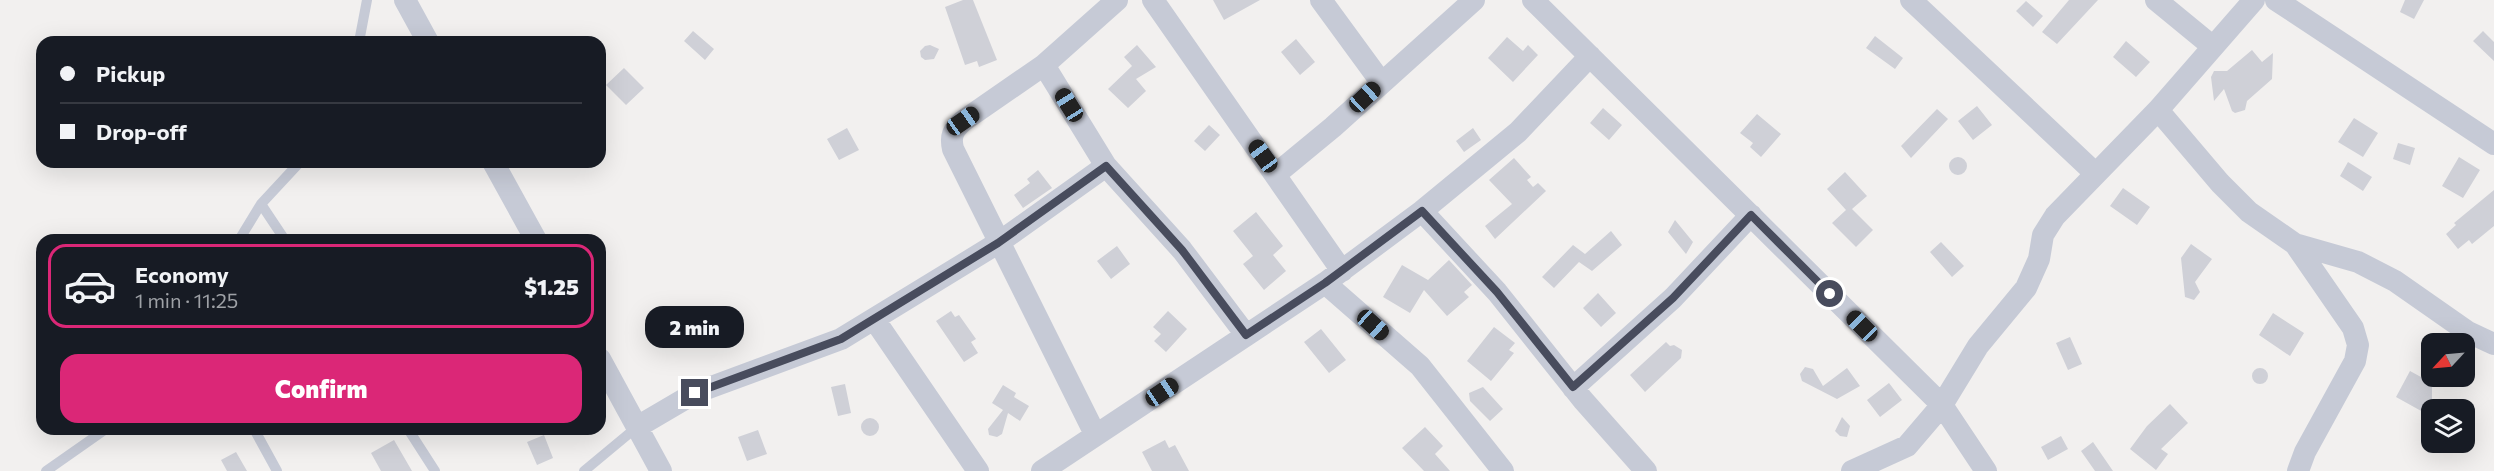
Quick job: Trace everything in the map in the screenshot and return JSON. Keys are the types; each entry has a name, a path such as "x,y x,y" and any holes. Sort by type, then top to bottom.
{"street":[{"path":"405,0 425,36"},
{"path":"1095,434 998,243 953,149 951,139 954,129 963,121 1044,65 1117,0"},
{"path":"1153,0 1276,174 1334,277 1420,366 1503,471"},
{"path":"1321,0 1382,82"},
{"path":"1276,174 1334,127 1474,0"},
{"path":"1533,0 1942,405 1986,471"},
{"path":"1911,0 2096,174"},
{"path":"2156,0 2212,46"},
{"path":"1852,471 1907,446 1942,405 1978,346 2026,288 2039,259 2043,235 2055,216 2158,110 2254,0"},
{"path":"2276,0 2494,144"},
{"path":"1042,471 1334,277 1422,211 1518,132 1590,56"},
{"path":"1044,65 1106,166 1182,250 1246,335"},
{"path":"2158,110 2220,183 2248,212 2295,244 2358,262 2386,276 2468,333 2494,345"},
{"path":"637,428 695,393 828,346 998,243 1106,166"},
{"path":"496,168 533,234"},
{"path":"1422,211 1497,292 1573,387 1646,471"},
{"path":"1573,387 1673,298 1751,215"},
{"path":"2295,244 2353,328 2358,345 2355,361 2305,453 2298,471"},
{"path":"874,319 978,471"},
{"path":"606,370 661,471"}],"lane":[{"path":"360,36 367,0"},
{"path":"243,234 261,204 294,168"},
{"path":"261,204 281,234"},
{"path":"584,471 637,428"},
{"path":"46,471 97,435"},
{"path":"257,435 277,471"},
{"path":"412,435 435,471"}],"building":[{"path":"963,0 973,0 997,60 979,67 977,61 965,65 945,7"},
{"path":"1213,0 1260,0 1224,20"},
{"path":"2069,0 2098,0 2057,44 2042,32"},
{"path":"2405,0 2424,0 2414,19 2400,12"},
{"path":"2026,1 2043,16 2033,27 2016,11"},
{"path":"693,31 714,49 705,60 684,41"},
{"path":"2483,31 2494,42 2494,61 2473,41"},
{"path":"1875,36 1903,58 1895,69 1866,48"},
{"path":"1507,37 1523,51 1528,45 1538,55 1513,82 1488,58"},
{"path":"1296,39 1315,62 1300,75 1281,52"},
{"path":"2126,41 2150,62 2136,77 2113,57"},
{"path":"930,45 939,49 934,59 925,60 921,57 920,51"},
{"path":"1137,45 1156,67 1136,79 1146,91 1128,108 1108,89 1132,66 1124,57"},
{"path":"2252,50 2262,62 2273,53 2272,79 2247,101 2245,110 2235,113 2232,111 2224,89 2214,101 2211,77 2214,71 2227,71"},
{"path":"624,68 644,88 626,105 606,85"},
{"path":"1977,106 1992,125 1973,140 1958,121"},
{"path":"1603,108 1622,125 1609,140 1590,123"},
{"path":"1937,109 1948,119 1911,158 1901,146"},
{"path":"1757,114 1781,134 1761,157 1750,147 1753,143 1740,133"},
{"path":"2354,118 2378,133 2363,157 2338,142"},
{"path":"1209,125 1220,135 1205,151 1194,141"},
{"path":"847,128 859,150 839,160 827,139"},
{"path":"1473,128 1481,140 1464,152 1456,141"},
{"path":"2398,143 2415,148 2410,165 2393,159"},
{"path":"1954,157 1962,157 1967,162 1965,173 1954,175 1949,170 1949,162"},
{"path":"2459,157 2480,170 2463,198 2442,186"},
{"path":"1514,158 1531,177 1527,180 1533,187 1538,183 1546,191 1495,239 1485,226 1512,204 1489,180"},
{"path":"2348,162 2372,177 2363,191 2340,176"},
{"path":"1038,170 1052,188 1023,208 1014,195 1030,183 1027,179"},
{"path":"1845,172 1867,196 1852,209 1873,230 1856,247 1832,223 1846,210 1827,189"},
{"path":"2123,188 2150,207 2137,225 2110,206"},
{"path":"2494,190 2494,226 2472,244 2469,240 2458,249 2446,234 2456,225 2454,223"},
{"path":"1256,212 1283,246 1273,255 1286,271 1264,290 1243,264 1253,256 1233,231"},
{"path":"1675,220 1693,242 1686,254 1668,232"},
{"path":"1611,231 1622,245 1592,271 1579,262 1554,288 1542,277 1573,245 1585,254"},
{"path":"1941,242 1964,266 1952,277 1930,252"},
{"path":"2191,244 2212,259 2195,282 2200,292 2194,300 2185,297 2181,258"},
{"path":"1117,246 1130,264 1111,279 1097,261"},
{"path":"1449,260 1472,285 1464,292 1469,297 1447,316 1424,290 1410,313 1383,297 1402,265 1428,280"},
{"path":"1598,293 1616,313 1601,327 1583,308"},
{"path":"951,311 955,317 959,315 976,339 971,342 978,353 964,362 936,321"},
{"path":"1168,311 1187,329 1166,352 1154,341 1161,334 1153,327"},
{"path":"2273,313 2304,333 2290,356 2259,335"},
{"path":"1494,327 1515,343 1509,350 1514,353 1491,381 1467,361"},
{"path":"1321,329 1346,360 1329,373 1304,342"},
{"path":"2070,337 2082,364 2068,370 2056,343"},
{"path":"1666,342 1682,350 1681,358 1645,392 1630,375"},
{"path":"1805,367 1813,369 1823,386 1847,368 1860,386 1837,399 1802,381 1800,374"},
{"path":"2257,368 2263,368 2268,376 2266,382 2257,384 2252,379 2252,373"},
{"path":"2410,371 2421,377 2421,387 2432,387 2432,399 2421,399 2421,411 2396,397"},
{"path":"1889,383 1902,400 1880,417 1867,400"},
{"path":"845,384 851,413 838,416 831,387"},
{"path":"1003,385 1016,393 1014,397 1029,406 1020,421 1008,413 1002,434 997,437 989,435 988,429 1003,410 992,403"},
{"path":"1483,387 1503,409 1490,421 1470,401 1469,393"},
{"path":"2170,404 2188,423 2161,449 2168,454 2156,470 2130,449 2147,426"},
{"path":"1842,417 1850,426 1847,437 1840,436 1835,431"},
{"path":"870,418 876,421 879,427 876,433 870,436 864,433 861,427 864,421"},
{"path":"1425,427 1443,446 1435,454 1450,471 1424,471 1402,448"},
{"path":"758,430 767,454 747,461 738,437"},
{"path":"544,435 553,458 537,465 527,442"},
{"path":"2061,436 2068,449 2048,460 2041,447"},
{"path":"394,440 412,471 381,471 371,453"},
{"path":"1165,440 1169,448 1175,445 1189,471 1152,471 1142,452"},
{"path":"2093,442 2113,471 2095,471 2081,451"},
{"path":"236,452 247,471 227,471 221,460"}],"route":[{"path":"695,393 828,346 841,339 998,243 1106,166 1182,250 1246,335 1325,283 1422,211 1497,292 1573,387 1673,298 1751,215 1830,294"}]}
